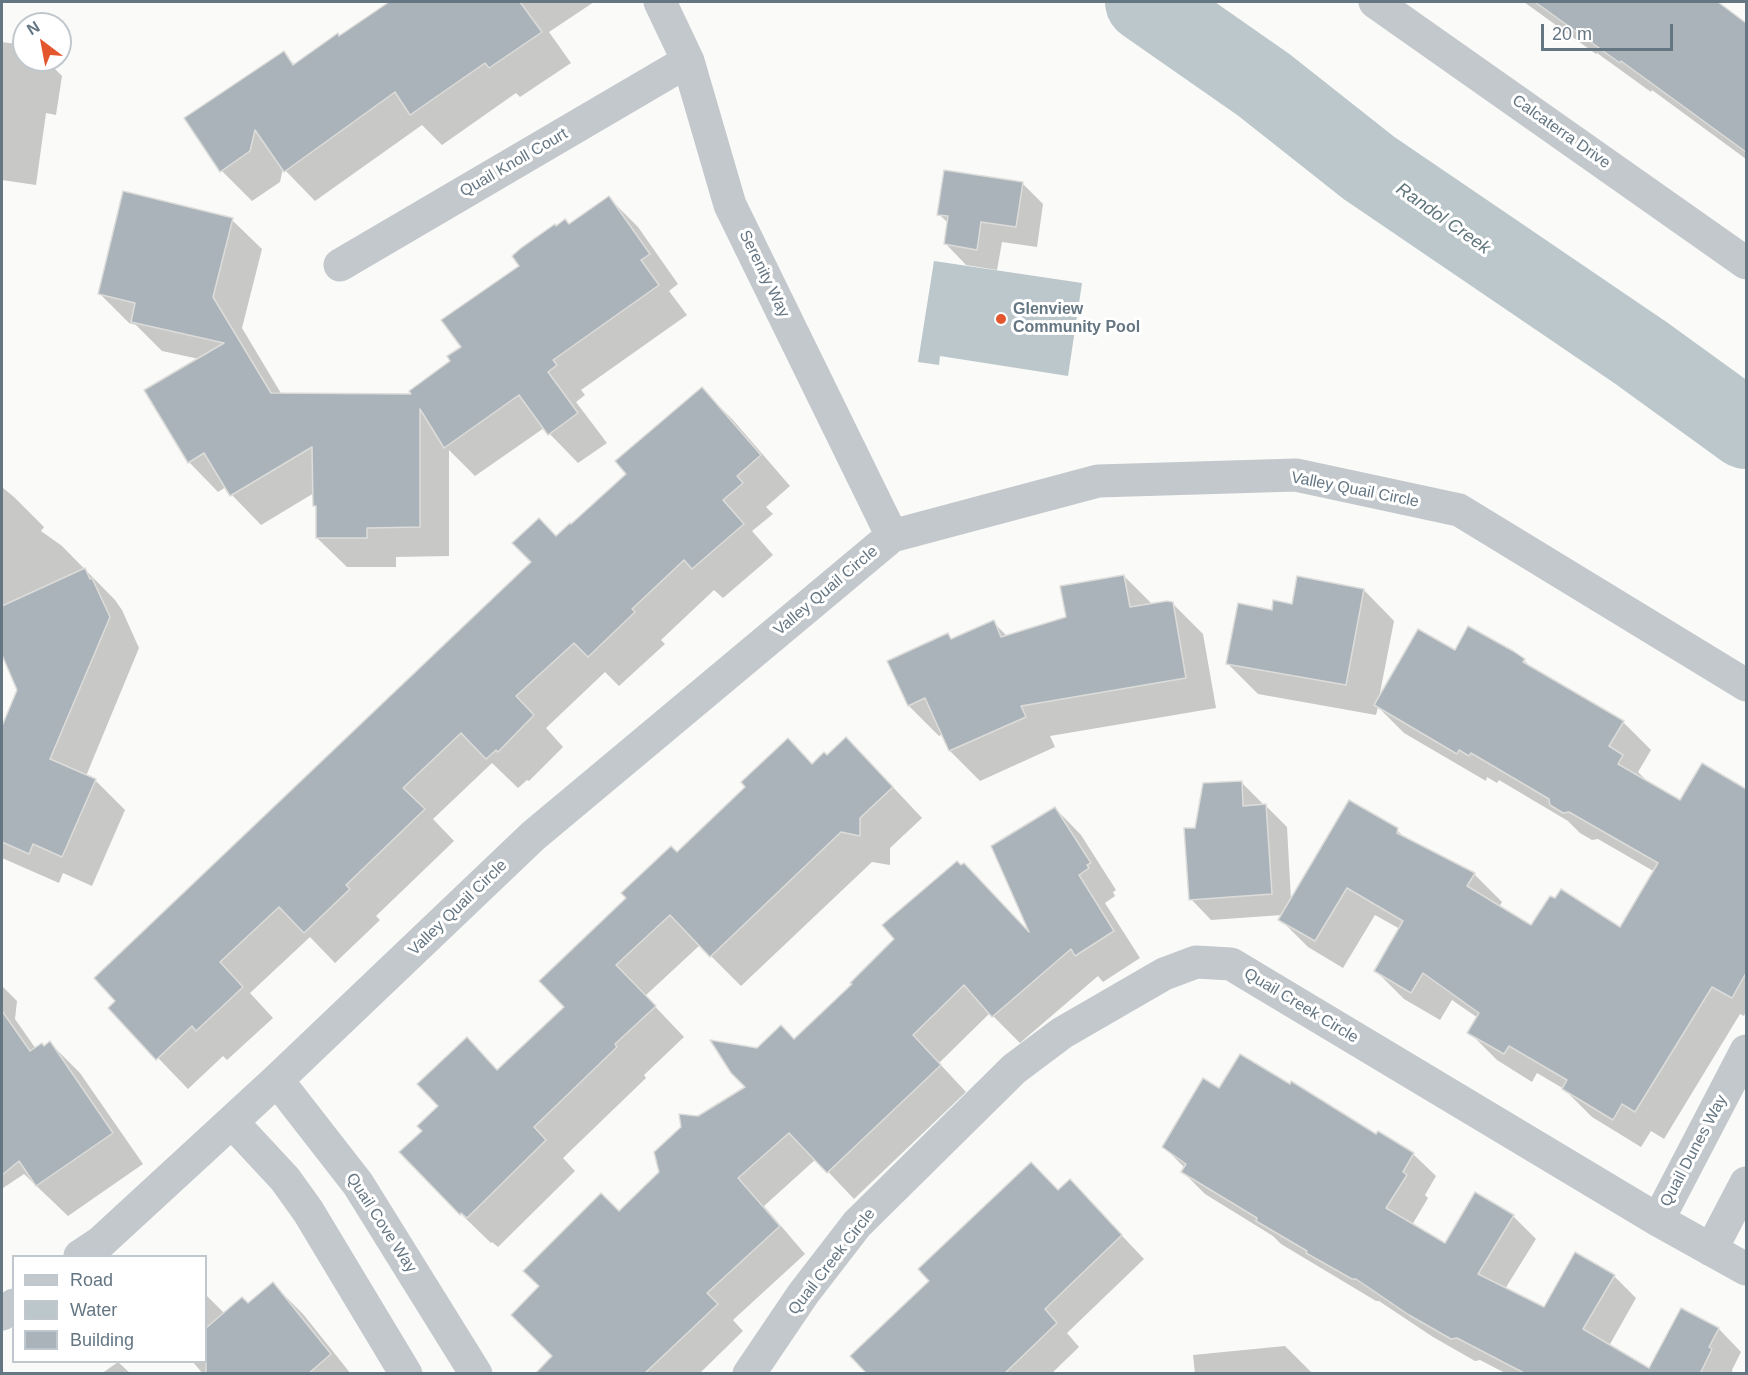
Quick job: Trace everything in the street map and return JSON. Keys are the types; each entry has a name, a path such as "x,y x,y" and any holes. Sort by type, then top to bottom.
{"street":[{"name":"Serenity Way","path":"660,2 688,60 730,205 892,536"},
{"name":"Calcaterra Drive","path":"1375,2 1746,264"},
{"name":"Quail Knoll Court","path":"340,265 688,60"},
{"name":"Valley Quail Circle","path":"83,1255 101,1242 278,1080 533,836 892,536 1098,481 1296,475 1459,510 1746,685"},
{"name":"Quail Creek Circle","path":"749,1374 803,1294 857,1224 1014,1069 1062,1033 1164,974 1196,962 1231,964 1658,1220 1746,1269"},
{"name":"Quail Dunes Way","path":"1658,1220 1746,1051"},
{"name":"Quail Cove Way","path":"278,1080 358,1184 476,1374"},
{"path":"232,1122 285,1179 308,1211 406,1374"},
{"path":"1711,1250 1746,1183"}],"water":[{"name":"Glenview Community Pool","path":"934,261 1082,283 1068,376 940,356 939,365 918,362"}],"building":[{"path":"389,2 520,2 542,32 489,68 485,63 410,115 395,92 284,172 255,130 250,151 220,172 184,118 284,51 293,65 338,33 339,36"},
{"path":"1535,2 1718,2 1746,23 1746,152 1621,61 1620,63"},
{"path":"944,170 1023,182 1016,227 981,222 977,250 944,244 948,216 937,215"},
{"path":"123,191 233,218 213,297 271,393 411,394 409,391 450,361 447,356 461,347 441,320 519,266 512,256 521,248 565,219 569,224 609,196 650,254 641,260 659,285 553,360 557,365 548,372 578,413 548,435 519,395 444,448 420,409 420,527 367,528 367,538 316,538 312,447 230,496 204,453 188,463 144,390 224,343 131,322 135,303 98,294"},
{"path":"702,387 761,455 737,476 743,483 723,500 744,524 692,569 684,560 632,609 635,612 588,657 574,643 516,696 534,715 498,752 496,750 486,759 461,733 403,788 425,809 346,885 350,889 304,933 279,907 220,962 243,987 196,1031 192,1026 156,1060 108,1008 115,1001 94,978 531,562 512,543 539,518 556,536 571,524 626,474 615,461"},
{"path":"85,568 110,617 50,759 96,779 62,857 33,844 29,854 2,842 2,726 17,690 2,655 2,606"},
{"path":"1124,575 1130,607 1173,602 1186,678 1021,706 1026,717 949,751 925,698 908,706 887,661 948,633 951,639 994,620 1001,637 1066,617 1060,586"},
{"path":"1297,576 1364,589 1346,685 1226,664 1238,603 1272,610 1273,600 1292,604"},
{"path":"1468,626 1513,651 1525,659 1523,662 1624,721 1609,746 1623,755 1618,764 1680,800 1702,763 1746,789 1746,973 1732,998 1712,987 1635,1112 1622,1104 1613,1120 1562,1089 1567,1080 1509,1046 1504,1054 1467,1033 1479,1013 1423,973 1411,993 1374,971 1403,921 1347,888 1315,941 1278,920 1349,800 1398,828 1397,833 1475,873 1467,886 1531,925 1550,896 1555,898 1561,889 1620,927 1658,863 1569,812 1563,813 1550,805 1549,799 1471,753 1469,756 1459,750 1457,754 1374,705 1418,629 1455,650"},
{"path":"846,737 893,787 860,818 860,836 841,832 710,957 670,915 616,965 656,1006 615,1044 617,1047 534,1127 546,1140 467,1218 461,1213 460,1215 399,1152 422,1131 417,1126 438,1106 417,1084 467,1037 497,1070 564,1007 539,981 626,898 621,893 671,846 677,852 745,787 741,782 788,738 812,764 824,752 827,755"},
{"path":"1242,781 1243,806 1266,804 1272,894 1189,900 1184,828 1195,828 1203,783"},
{"path":"1055,807 1091,863 1087,865 1089,868 1079,875 1114,931 1075,956 1071,949 992,1017 964,985 913,1035 941,1065 827,1173 789,1133 738,1178 780,1226 707,1293 718,1304 644,1374 535,1374 552,1356 511,1315 539,1286 523,1271 601,1193 619,1211 659,1172 654,1152 681,1127 679,1114 698,1116 745,1087 731,1073 710,1040 757,1048 781,1025 794,1039 852,984 850,983 894,939 882,925 957,861 961,865 964,863 1029,932 991,846"},
{"path":"2,1011 30,1051 50,1041 113,1133 36,1186 19,1161 2,1175"},
{"path":"1240,1054 1290,1084 1291,1081 1376,1134 1378,1131 1414,1153 1403,1172 1407,1175 1386,1208 1445,1243 1475,1192 1514,1215 1478,1274 1544,1307 1575,1252 1615,1275 1583,1329 1649,1368 1681,1308 1719,1328 1709,1347 1712,1349 1700,1374 1526,1374 1457,1338 1451,1339 1409,1315 1356,1279 1352,1279 1306,1253 1307,1251 1256,1221 1257,1218 1181,1172 1186,1164 1162,1147 1203,1078 1219,1088"},
{"path":"1031,1162 1058,1190 1070,1179 1122,1235 1045,1309 1057,1323 1004,1374 867,1374 850,1356 929,1281 918,1269"},
{"path":"273,1282 331,1354 308,1374 206,1374 207,1327 242,1297 248,1303"}],"waterway":[{"name":"Randol Creek","path":"1145,2 1264,85 1369,168 1641,353 1746,429"}],"place":[{"name":"Glenview Community Pool","path":"1001,319"}]}
